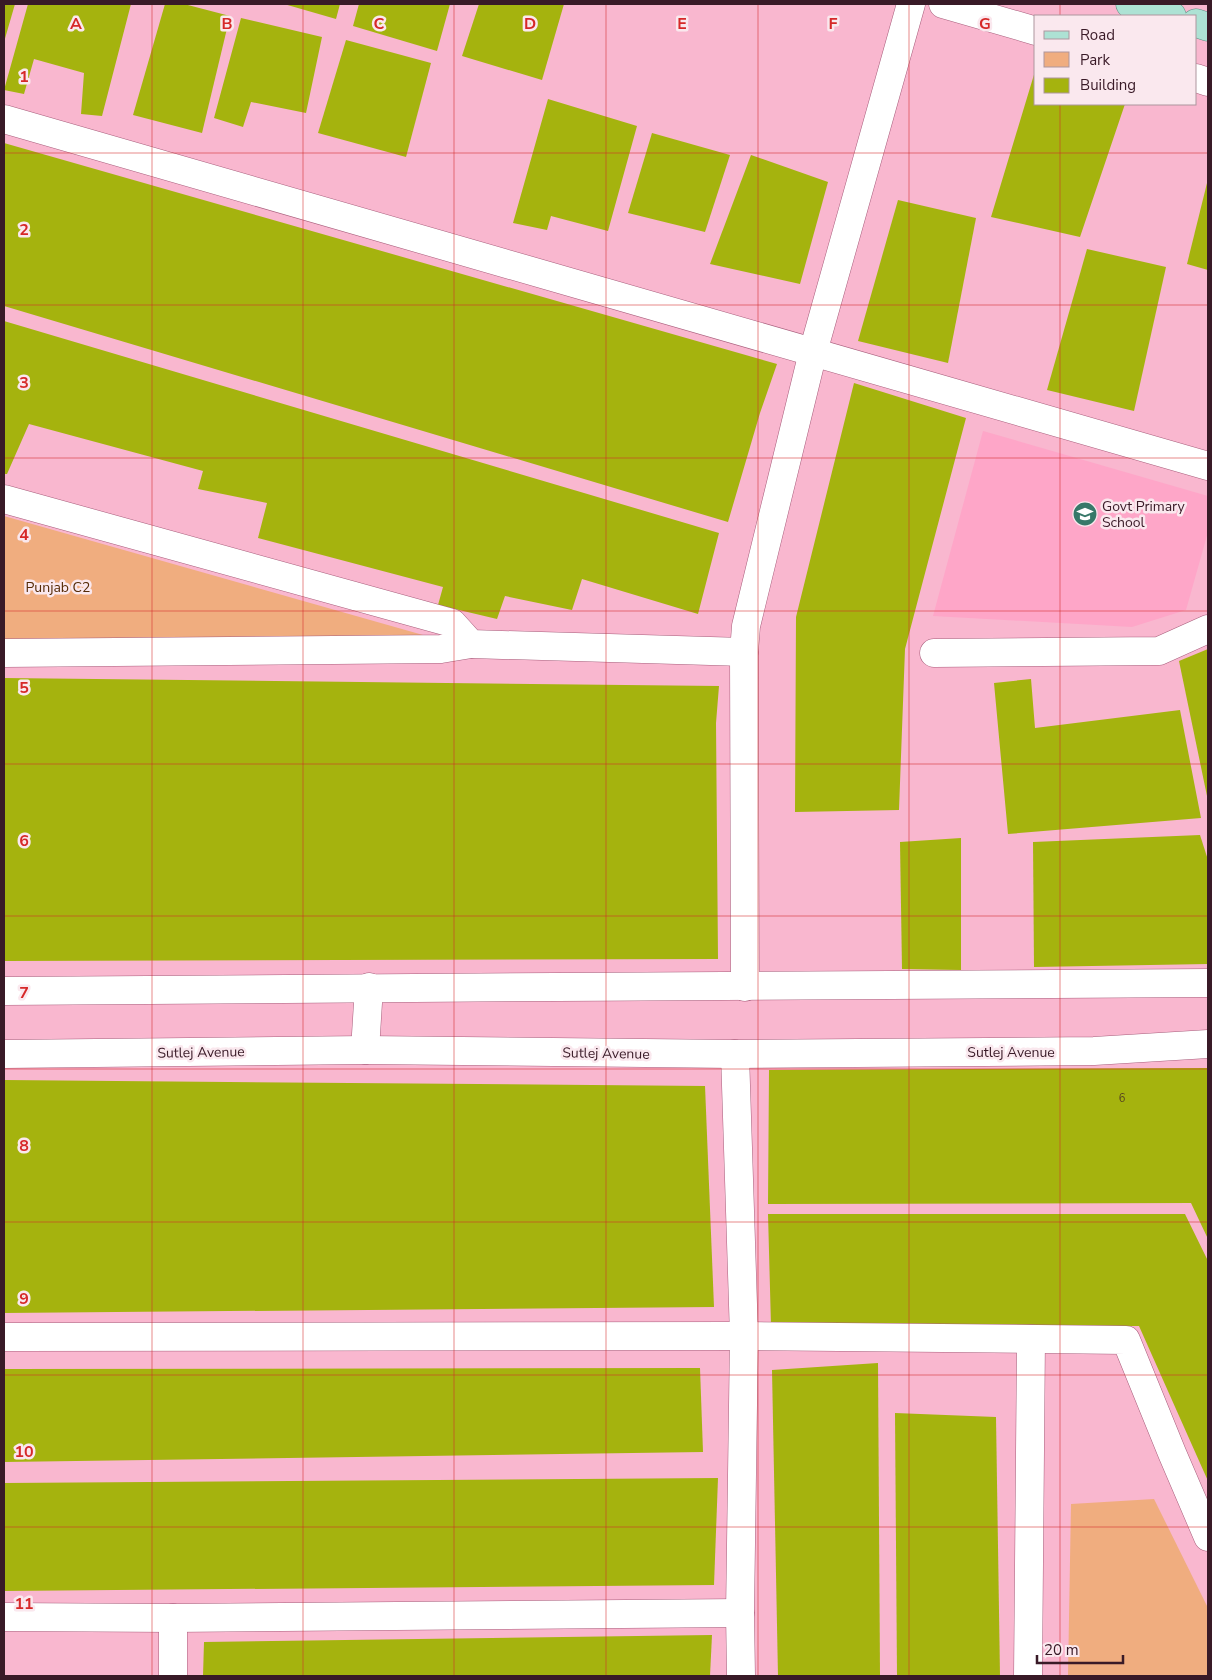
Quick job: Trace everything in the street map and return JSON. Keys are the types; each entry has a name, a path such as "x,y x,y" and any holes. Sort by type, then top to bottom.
{"main road":[{"path":"1130,4 1168,15"}],"street":[{"path":"745,987 744,652 746,626 813,352 911,4"},
{"path":"943,4 1034,30"},
{"path":"4,119 1208,466"},
{"path":"4,498 452,623 471,644"},
{"path":"934,653 1160,651 1208,630"},
{"path":"4,653 441,650 471,644 744,652"},
{"path":"4,991 369,987 745,987 1208,983"},
{"path":"365,1050 369,987"},
{"name":"Sutlej Avenue","path":"4,1054 365,1050 735,1054 1094,1051 1208,1044"},
{"path":"735,1054 744,1336 740,1613 741,1676"},
{"path":"4,1338 744,1336 1126,1340 1208,1537"},
{"path":"1028,1676 1031,1339"},
{"path":"4,1617 173,1618 740,1613"},
{"path":"173,1618 173,1676"}],"shaded area":[{"name":"Govt Primary School","path":"983,431 1208,496 1208,532 1186,610 1132,627 933,616"}],"green space":[{"name":"Punjab C2","path":"4,516 423,635 4,642"},
{"path":"1154,1499 1208,1608 1208,1676 1068,1676 1071,1504"}],"building":[{"path":"4,4 15,4 4,42"},
{"path":"28,4 131,4 102,116 81,114 84,73 34,59 24,94 4,90"},
{"path":"165,4 184,4 230,16 202,133 133,115"},
{"path":"284,4 340,4 336,19"},
{"path":"359,4 450,4 437,51 353,26"},
{"path":"479,4 564,4 542,80 462,56"},
{"path":"241,18 322,37 306,113 251,102 243,127 214,118"},
{"path":"346,40 431,63 406,157 318,133"},
{"path":"1034,75 1034,105 1125,105 1080,237 991,217"},
{"path":"548,99 637,126 608,231 551,216 547,230 513,223"},
{"path":"652,133 730,155 705,232 628,213"},
{"path":"4,143 777,364 760,413 728,522 4,306"},
{"path":"751,155 828,182 800,284 710,264"},
{"path":"1208,179 1208,270 1187,264"},
{"path":"898,200 976,218 948,363 858,341"},
{"path":"1087,249 1166,267 1134,411 1047,390"},
{"path":"4,321 719,533 698,614 582,579 572,610 505,596 497,619 438,605 443,587 258,538 267,503 198,489 203,471 29,424 7,474 4,474"},
{"path":"854,383 966,418 905,649 899,810 795,812 796,617"},
{"path":"1208,649 1208,796 1207,796 1179,661"},
{"path":"4,678 719,686 716,723 718,959 4,961"},
{"path":"1031,679 1035,728 1180,710 1201,818 1008,834 994,683"},
{"path":"1200,835 1208,860 1208,964 1034,967 1033,842"},
{"path":"961,838 961,970 902,969 900,842"},
{"path":"1208,1068 1208,1239 1191,1203 768,1204 769,1070"},
{"path":"4,1080 705,1086 714,1307 4,1313"},
{"path":"768,1214 1185,1214 1208,1261 1208,1481 1139,1326 771,1326"},
{"path":"878,1363 880,1676 778,1676 772,1370"},
{"path":"700,1368 703,1452 4,1462 4,1369"},
{"path":"895,1413 996,1417 1000,1676 897,1676"},
{"path":"718,1478 714,1585 4,1591 4,1483"},
{"path":"712,1635 710,1676 203,1676 204,1642"}],"place":[{"name":"Govt Primary School","path":"1085,514"}]}
